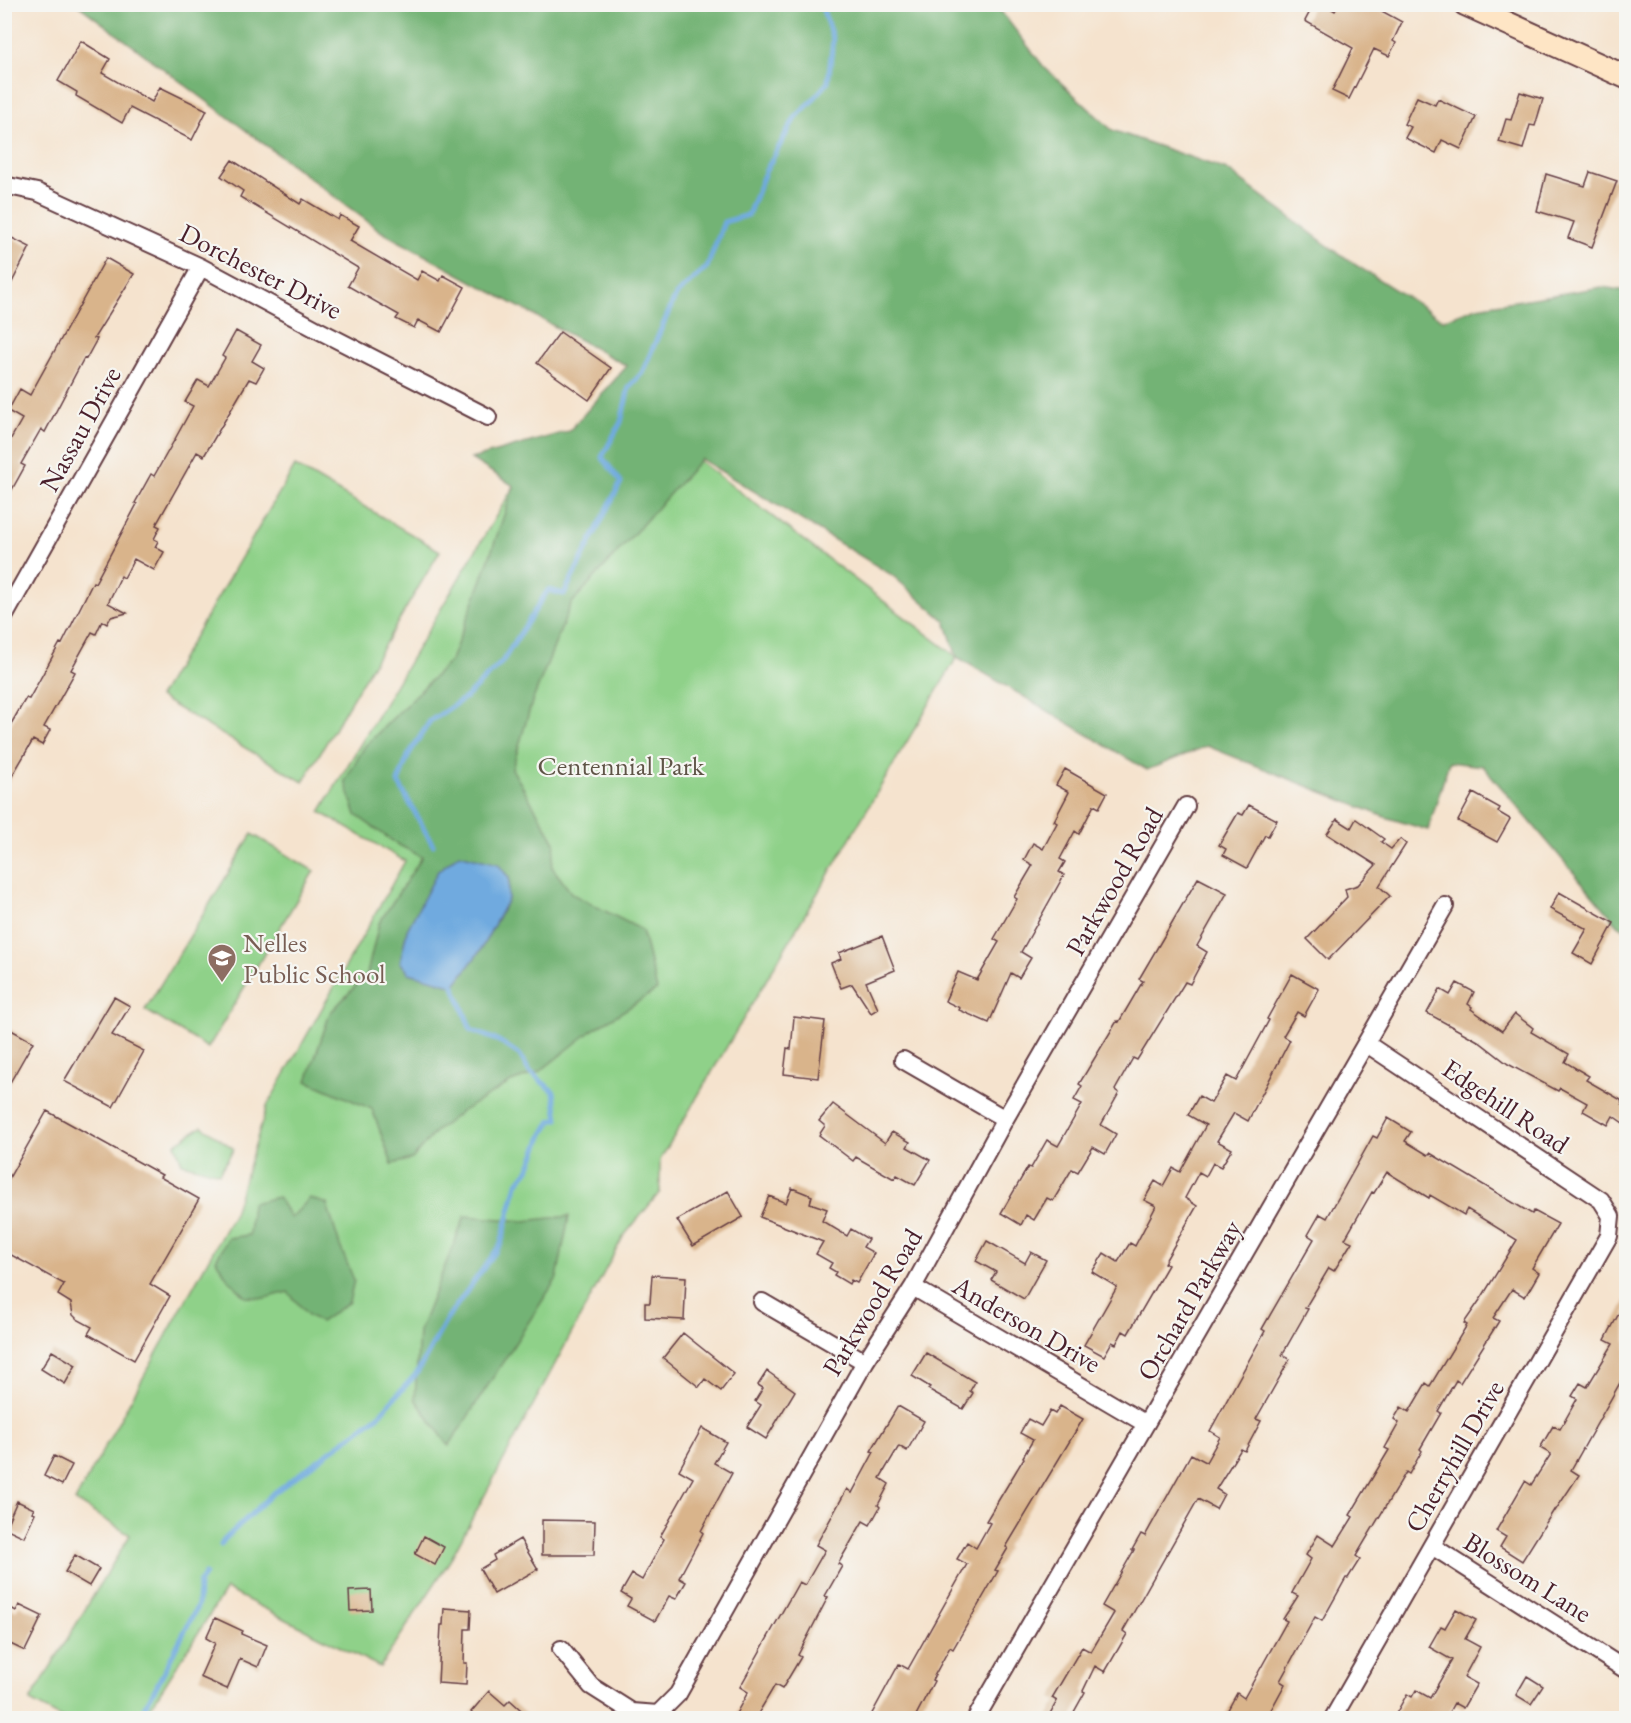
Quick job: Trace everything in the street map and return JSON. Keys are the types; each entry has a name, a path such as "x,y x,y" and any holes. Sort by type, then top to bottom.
{"main road":[{"path":"1465,4 1626,77"}],"street":[{"name":"Dorchester Drive","path":"4,184 37,192 201,267 488,417"},
{"name":"Nassau Drive","path":"4,617 201,267"},
{"name":"Parkwood Road","path":"561,1649 591,1686 632,1712 658,1714 678,1694 864,1362 913,1287 1005,1119 1186,806"},
{"name":"Orchard Parkway","path":"976,1719 1445,906"},
{"name":"Edgehill Road","path":"1366,1044 1601,1200 1611,1216"},
{"path":"903,1060 1005,1119"},
{"name":"Cherryhill Drive","path":"1333,1719 1610,1236 1611,1216"},
{"name":"Anderson Drive","path":"913,1287 1146,1424"},
{"path":"762,1302 864,1362"},
{"name":"Blossom Lane","path":"1432,1546 1626,1670"}],"green space":[{"path":"78,5 996,5 1044,67 1112,130 1227,170 1343,257 1443,320 1477,307 1602,287 1626,291 1626,930 1618,925 1483,766 1449,762 1428,830 1385,817 1207,746 1147,770 957,657 945,621 892,575 701,459 571,604 532,702 512,769 555,842 552,867 572,894 642,930 657,990 591,1031 539,1072 511,1082 462,1111 435,1132 412,1159 392,1164 372,1109 307,1081 330,1013 367,974 379,923 422,857 397,844 356,815 345,781 365,746 451,660 514,486 471,459 569,431 627,366 382,232","holes":["448,863 509,878 508,899 480,951 438,871"]},
{"name":"Centennial Park","path":"652,425 957,657 660,1160 660,1192 623,1237 449,1562 380,1667 226,1589 144,1718 62,1718 30,1701 130,1535 75,1501 234,1213 267,1106 405,861 320,812 514,486"},
{"path":"295,466 440,551 303,782 159,697"},
{"path":"252,834 314,871 208,1048 145,1010"},
{"path":"202,1126 234,1149 219,1173 182,1163 175,1144"},
{"path":"278,1197 291,1218 310,1198 327,1204 340,1246 354,1280 349,1302 320,1322 308,1315 288,1292 265,1298 246,1297 228,1279 216,1260 228,1238 249,1235 252,1203"},
{"path":"465,1216 524,1221 569,1216 557,1278 449,1446 415,1399 419,1331"}],"water":[{"path":"459,854 498,864 509,878 508,899 480,951 454,986 409,973 400,962 407,930 438,871"}],"building":[{"path":"1314,4 1324,4 1335,11 1339,4 1369,4 1402,22 1393,41 1396,43 1389,56 1374,49 1349,99 1332,91 1353,48 1305,21"},
{"path":"81,41 110,59 102,73 152,102 160,87 207,110 192,140 130,108 122,123 76,96 77,92 58,81"},
{"path":"1520,92 1543,99 1535,126 1530,125 1523,149 1499,142 1506,119 1511,120"},
{"path":"1417,97 1435,105 1438,99 1476,117 1461,149 1442,140 1436,153 1405,138 1411,127 1404,124"},
{"path":"232,160 300,204 303,199 338,220 340,215 359,226 350,241 417,280 422,271 440,281 443,275 465,287 441,332 418,320 414,328 396,319 399,315 348,286 358,268 240,197 243,191 221,176"},
{"path":"1590,172 1617,181 1592,247 1568,238 1574,222 1537,211 1546,174 1585,186"},
{"path":"4,234 30,247 4,298"},
{"path":"106,258 134,274 94,338 97,339 86,359 84,358 45,432 41,429 21,464 25,466 4,504 4,451 22,419 8,411 20,389 30,395"},
{"path":"236,331 261,345 252,361 264,368 256,382 249,379 204,456 197,452 156,525 160,527 154,539 158,541 155,547 164,552 154,570 134,559 124,578 121,576 108,603 127,613 111,617 107,624 102,621 96,634 92,632 71,670 75,672 44,727 50,730 42,745 33,740 4,790 4,736 26,698 29,699 60,643 62,644 93,582 95,583 137,504 135,503 151,474 154,476 193,406 185,402 198,380 209,386 225,358 222,356"},
{"path":"560,332 611,368 589,400 537,363"},
{"path":"1065,769 1107,793 1099,808 1094,805 1079,834 1075,831 1060,859 1065,862 1059,872 1064,875 1021,952 1031,958 1019,978 1011,973 989,1023 945,1001 958,972 977,980 999,942 994,939 1017,899 1014,897 1033,865 1024,860 1033,843 1043,849 1057,823 1054,821 1069,792 1056,785"},
{"path":"1473,793 1500,808 1498,812 1510,819 1497,842 1458,821"},
{"path":"1249,805 1277,820 1268,836 1265,835 1247,868 1223,855 1226,849 1219,845 1238,813 1243,815"},
{"path":"1337,819 1351,828 1356,819 1384,839 1381,842 1391,849 1400,839 1406,844 1379,886 1390,896 1328,960 1307,939 1347,897 1345,889 1358,885 1376,865 1327,834"},
{"path":"1198,878 1227,893 1197,946 1207,952 1190,984 1185,982 1137,1060 1133,1058 1115,1090 1119,1093 1101,1125 1116,1134 1105,1154 1093,1147 1078,1172 1072,1169 1053,1201 1047,1198 1034,1220 1026,1215 1021,1225 1001,1213 1047,1140 1058,1146 1082,1104 1074,1100 1082,1086 1079,1084 1143,981 1139,979"},
{"path":"1559,892 1614,923 1592,964 1573,953 1587,929 1550,909"},
{"path":"882,936 895,970 866,982 878,1009 871,1013 852,984 841,988 831,963 841,959 839,953"},
{"path":"1292,974 1319,989 1304,1016 1297,1012 1283,1036 1290,1040 1248,1121 1234,1113 1217,1141 1232,1149 1221,1167 1213,1163 1206,1176 1199,1172 1185,1198 1197,1206 1164,1263 1168,1265 1128,1334 1123,1331 1116,1344 1112,1342 1104,1356 1084,1345 1117,1287 1092,1272 1104,1253 1118,1262 1130,1243 1135,1246 1156,1206 1144,1200 1155,1181 1163,1186 1173,1168 1180,1172 1206,1125 1188,1115 1199,1096 1211,1103 1227,1076 1236,1081"},
{"path":"1457,983 1474,992 1468,1004 1472,1007 1471,1009 1502,1031 1515,1014 1533,1028 1531,1032 1569,1054 1565,1062 1589,1076 1586,1080 1621,1100 1626,1106 1626,1125 1613,1116 1608,1125 1583,1111 1587,1103 1560,1088 1558,1091 1508,1064 1478,1041 1427,1013 1440,989 1450,995"},
{"path":"114,997 130,1006 112,1035 144,1051 113,1107 64,1081"},
{"path":"794,1017 825,1021 818,1078 784,1074 787,1048 791,1049"},
{"path":"4,1026 33,1042 4,1093"},
{"path":"833,1104 885,1143 892,1132 910,1142 907,1147 930,1160 915,1185 897,1175 894,1179 856,1157 853,1161 819,1135 825,1126 819,1121"},
{"path":"47,1111 162,1175 160,1177 199,1199 150,1284 170,1296 134,1360 88,1334 92,1327 77,1319 73,1315 71,1303 58,1295 64,1284 4,1251 4,1187"},
{"path":"1388,1118 1411,1132 1405,1141 1428,1155 1430,1153 1532,1214 1534,1211 1558,1224 1532,1268 1539,1273 1525,1297 1512,1289 1493,1318 1499,1321 1460,1383 1456,1380 1438,1411 1441,1413 1420,1449 1422,1451 1409,1474 1406,1472 1356,1556 1360,1559 1346,1578 1322,1621 1315,1617 1280,1681 1285,1684 1266,1719 1223,1719 1237,1693 1244,1698 1287,1621 1283,1619 1298,1596 1292,1593 1311,1559 1306,1555 1318,1535 1335,1546 1353,1517 1350,1515 1389,1450 1385,1448 1399,1423 1394,1419 1401,1407 1409,1412 1426,1383 1430,1386 1467,1325 1464,1323 1517,1240 1467,1209 1464,1215 1430,1195 1429,1198 1387,1172 1374,1193 1372,1192 1345,1239 1352,1242 1334,1271 1329,1268 1305,1308 1308,1309 1282,1355 1290,1359 1256,1419 1261,1421 1245,1451 1241,1449 1216,1489 1224,1494 1216,1509 1198,1499 1123,1631 1127,1634 1105,1672 1095,1666 1083,1691 1085,1692 1070,1719 1047,1719 1057,1701 1052,1698 1082,1647 1091,1652 1114,1613 1102,1606 1141,1534 1145,1536 1191,1454 1206,1462 1220,1437 1210,1431 1265,1331 1262,1329 1314,1239 1308,1235 1320,1214 1327,1218 1373,1136 1377,1138"},
{"path":"792,1188 812,1196 810,1203 827,1209 822,1221 847,1236 851,1229 868,1239 863,1247 874,1253 857,1283 851,1280 849,1284 834,1275 836,1272 829,1268 832,1263 816,1254 823,1242 760,1217 769,1196 786,1203"},
{"path":"728,1191 743,1217 693,1246 677,1220"},
{"path":"987,1241 1025,1263 1031,1252 1046,1260 1024,1299 991,1280 996,1272 976,1261"},
{"path":"652,1275 686,1277 684,1320 645,1318 645,1303 650,1303"},
{"path":"1626,1300 1626,1372 1571,1470 1579,1475 1522,1561 1500,1547 1506,1537 1496,1531 1525,1481 1531,1485 1551,1454 1540,1448 1553,1426 1560,1429 1577,1399 1572,1396 1580,1383 1587,1387 1613,1344 1605,1340"},
{"path":"683,1333 734,1374 721,1391 705,1379 699,1387 663,1358"},
{"path":"52,1351 76,1365 65,1384 41,1369"},
{"path":"926,1353 975,1382 970,1391 973,1393 963,1409 928,1389 930,1387 912,1376"},
{"path":"767,1371 795,1391 766,1439 747,1427 761,1405 755,1401 763,1388 758,1385"},
{"path":"898,1406 924,1421 907,1451 899,1446 880,1478 889,1484 878,1505 880,1507 870,1525 863,1521 838,1564 842,1566 825,1596 828,1597 798,1655 801,1657 782,1689 775,1685 755,1719 733,1719 748,1692 740,1687 799,1582 805,1585 825,1550 816,1545 847,1489 852,1493 874,1452 871,1451"},
{"path":"1060,1406 1083,1419 1006,1547 1008,1548 995,1570 998,1571 953,1649 950,1647 914,1719 869,1719 899,1664 908,1669 967,1564 957,1559 967,1542 976,1548 990,1523 986,1521 1033,1440 1020,1433 1028,1419 1041,1426 1050,1411 1055,1414"},
{"path":"702,1428 726,1442 714,1463 732,1473 679,1578 686,1582 676,1599 669,1596 655,1621 627,1606 631,1599 621,1593 632,1574 642,1580 664,1539 660,1537 693,1478 679,1470"},
{"path":"54,1456 72,1465 62,1485 44,1476"},
{"path":"17,1501 34,1509 32,1512 35,1513 24,1537 5,1528"},
{"path":"542,1520 595,1521 594,1555 542,1555"},
{"path":"424,1536 444,1547 435,1565 415,1554"},
{"path":"520,1539 538,1569 494,1594 480,1569 495,1560 493,1555"},
{"path":"75,1555 99,1569 89,1586 65,1572"},
{"path":"371,1590 372,1610 350,1611 349,1591"},
{"path":"19,1605 42,1616 25,1651 4,1641 4,1622 11,1608 16,1611"},
{"path":"444,1608 471,1610 470,1629 465,1629 466,1685 438,1683"},
{"path":"1456,1609 1476,1620 1465,1639 1480,1647 1464,1677 1477,1684 1463,1708 1454,1703 1445,1719 1393,1719 1407,1694 1412,1697 1416,1690 1430,1698 1452,1660 1429,1647 1441,1626 1445,1628"},
{"path":"215,1618 243,1631 241,1634 267,1645 258,1667 240,1659 227,1689 200,1677 215,1643 206,1638"},
{"path":"1527,1676 1543,1686 1531,1704 1516,1695"},
{"path":"489,1691 505,1705 510,1700 531,1719 478,1719 471,1712"}],"waterway":[{"path":"433,845 398,782 409,754 430,721 466,697 502,662 548,590 564,594 621,482 602,457 621,422 629,387 642,373 676,295 707,267 724,222 748,215 765,172 795,118 828,82 833,40 821,4"},
{"path":"221,1545 271,1495 378,1416 417,1373 448,1317 501,1244 517,1184 529,1169 543,1134 551,1121 558,1119 554,1092 529,1071 520,1055 499,1041 471,1030 454,986"},
{"path":"138,1718 198,1605 199,1583 205,1574"}],"place":[{"name":"Nelles Public School","path":"222,984"}]}
